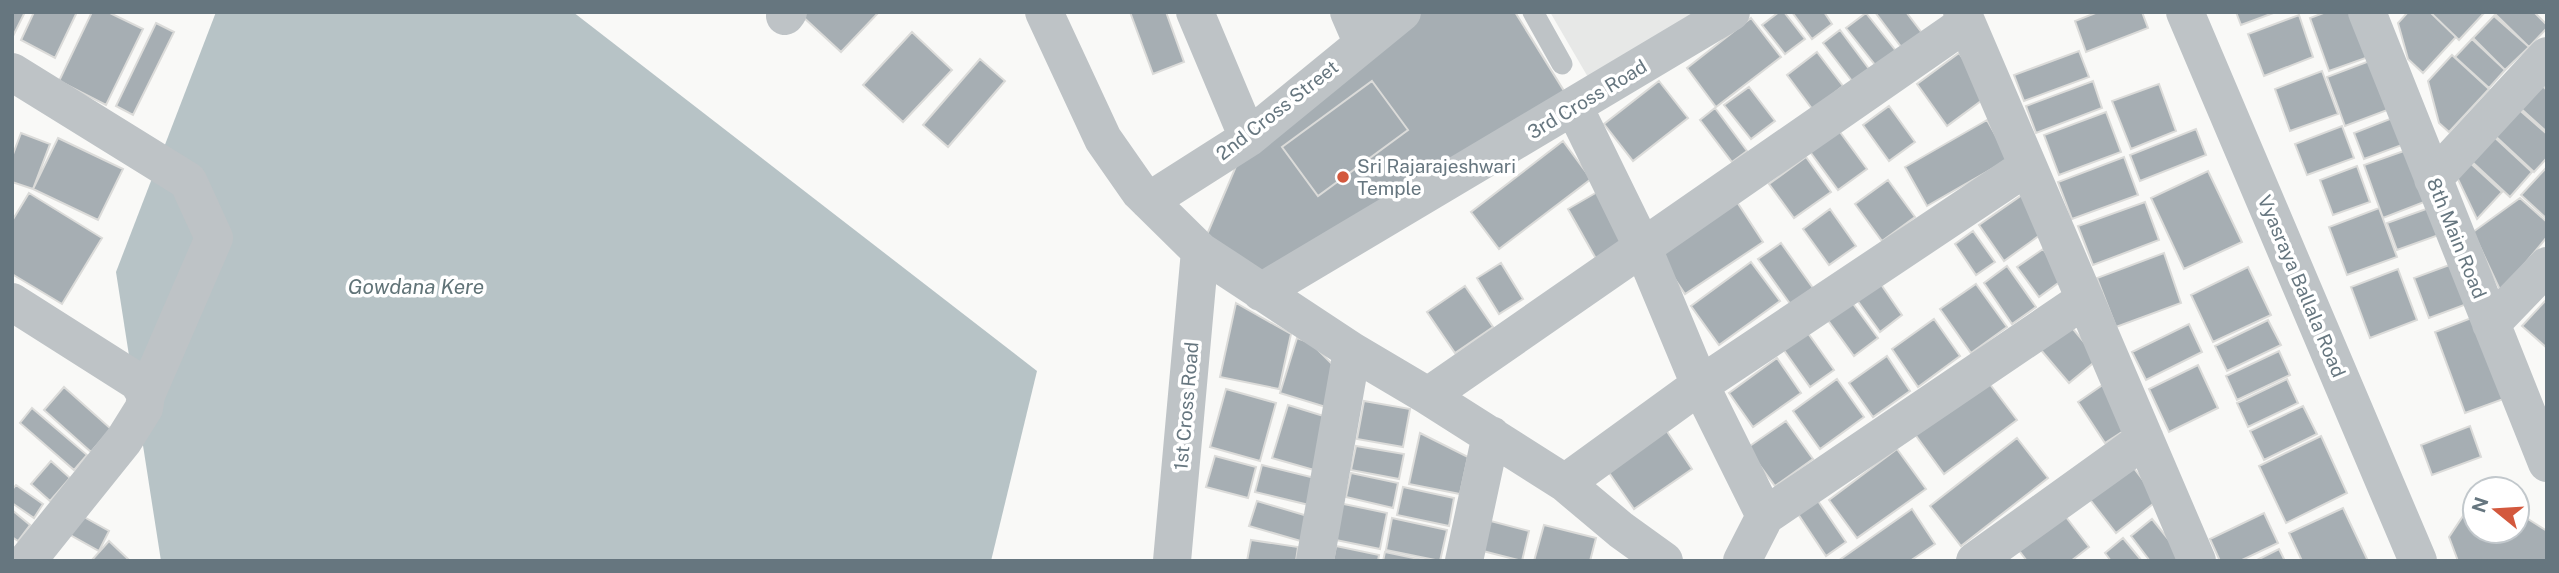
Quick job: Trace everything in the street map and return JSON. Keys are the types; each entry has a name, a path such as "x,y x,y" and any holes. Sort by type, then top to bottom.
{"street":[{"path":"1044,12 1103,139 1139,191 1200,251 1352,351 1565,482 1618,545 1664,561"},
{"path":"1195,12 1248,138"},
{"name":"2nd Cross Street","path":"1149,201 1248,138 1356,27 1402,12"},
{"name":"3rd Cross Road","path":"1261,292 1731,12"},
{"name":"Vyasraya Ballala Road","path":"2185,12 2418,561"},
{"path":"1428,396 1964,18 2197,561"},
{"name":"8th Main Road","path":"2378,19 2433,178 2547,463"},
{"path":"2433,178 2547,56"},
{"path":"12,72 188,181 215,239 146,395 144,408 124,440 27,561"},
{"path":"1574,107 1642,246 1700,385 1765,516"},
{"path":"1565,482 1700,385 2028,166"},
{"name":"1st Cross Road","path":"1172,561 1200,251"},
{"path":"2491,324 2547,266"},
{"path":"1742,561 1765,516 2085,299"},
{"path":"12,302 138,382 146,395"},
{"path":"1315,561 1352,351"},
{"path":"1464,561 1491,435"},
{"path":"1975,561 2145,439"}],"lane":[{"path":"1533,12 1562,65"}],"shaded area":[{"path":"1550,12 1708,12 1592,84"}],"water":[{"name":"Gowdana Kere","path":"216,12 573,12 1037,371 991,561 161,561 116,272"}],"building":[{"path":"12,12 25,12 12,38"},
{"path":"34,12 77,12 55,58 21,40"},
{"path":"92,12 108,12 143,29 106,105 59,81"},
{"path":"803,12 879,12 841,52 801,15"},
{"path":"1130,12 1166,12 1184,62 1153,74"},
{"name":"Sri Rajarajeshwari Temple","path":"1402,12 1515,12 1574,107 1261,292 1200,251 1248,138"},
{"path":"1779,12 1784,12 1805,39 1785,54 1762,25"},
{"path":"1792,12 1824,12 1832,24 1812,39"},
{"path":"1875,12 1906,12 1922,33 1902,48"},
{"path":"2098,12 2142,12 2148,28 2086,52 2075,21"},
{"path":"2236,12 2276,12 2241,25"},
{"path":"2326,12 2361,12 2377,54 2329,71 2310,18"},
{"path":"2408,12 2430,12 2456,37 2423,73 2408,59 2398,23"},
{"path":"2430,12 2485,12 2459,40"},
{"path":"2493,12 2534,12 2547,28 2529,47"},
{"path":"1866,13 1896,51 1876,66 1846,28"},
{"path":"2299,15 2313,57 2264,76 2248,34"},
{"path":"2494,16 2529,47 2505,70 2473,38"},
{"path":"1751,18 1781,57 1716,107 1687,68"},
{"path":"156,23 174,32 133,115 116,106"},
{"path":"1840,30 1869,69 1852,81 1823,43"},
{"path":"912,32 952,70 903,122 863,85"},
{"path":"2472,39 2505,70 2489,88 2455,57"},
{"path":"2079,51 2089,77 2024,101 2014,75"},
{"path":"1817,52 1843,86 1813,110 1787,75"},
{"path":"1959,53 1989,95 1947,126 1917,84"},
{"path":"2452,55 2489,89 2449,132 2439,123 2428,81"},
{"path":"2380,57 2398,106 2345,126 2327,77"},
{"path":"980,59 1005,81 948,147 923,125"},
{"path":"2322,71 2338,114 2290,131 2275,89"},
{"path":"1372,81 1408,130 1318,196 1282,147"},
{"path":"1659,81 1688,118 1633,161 1604,124"},
{"path":"2093,81 2102,108 2036,133 2026,106"},
{"path":"2539,83 2547,90 2547,132 2518,106"},
{"path":"2159,84 2176,131 2131,149 2112,101"},
{"path":"1749,87 1775,121 1751,139 1724,105"},
{"path":"1889,106 1915,142 1889,161 1863,125"},
{"path":"2516,107 2547,134 2547,158 2534,172 2492,133"},
{"path":"1715,108 1747,151 1732,162 1700,120"},
{"path":"2106,112 2121,152 2059,175 2044,135"},
{"path":"2400,115 2410,142 2364,159 2354,133"},
{"path":"1987,120 2009,159 1927,206 1905,167"},
{"path":"2342,126 2354,158 2307,175 2295,144"},
{"path":"1837,128 1867,169 1838,190 1808,149"},
{"path":"2196,129 2206,155 2140,181 2130,155"},
{"path":"21,133 50,144 33,189 12,182 12,157"},
{"path":"2491,134 2532,172 2510,197 2469,159"},
{"path":"58,138 123,169 98,220 33,189"},
{"path":"1563,141 1591,179 1499,249 1471,212"},
{"path":"2418,146 2437,197 2383,218 2364,165"},
{"path":"1806,157 1831,192 1794,218 1769,184"},
{"path":"2124,157 2138,195 2072,219 2058,182"},
{"path":"2467,160 2502,192 2477,219 2455,173"},
{"path":"2357,166 2370,202 2333,215 2320,180"},
{"path":"2547,169 2547,219 2521,195"},
{"path":"2208,171 2242,242 2184,269 2151,198"},
{"path":"1888,180 1915,217 1882,241 1855,204"},
{"path":"1599,191 1631,245 1599,264 1568,209"},
{"path":"29,193 102,238 62,304 12,274 12,221"},
{"path":"2022,195 2047,230 2004,261 1979,225"},
{"path":"2520,198 2547,222 2547,237 2501,292 2473,232"},
{"path":"1737,202 1763,242 1685,294 1658,254"},
{"path":"2145,202 2159,240 2093,265 2078,226"},
{"path":"2440,204 2450,231 2397,250 2387,223"},
{"path":"2379,208 2397,257 2347,275 2329,227"},
{"path":"1830,209 1856,246 1829,265 1803,229"},
{"path":"1973,231 1995,262 1976,275 1955,244"},
{"path":"1781,243 1813,288 1791,305 1758,259"},
{"path":"2043,249 2065,278 2039,297 2017,267"},
{"path":"2164,253 2181,303 2116,327 2097,278"},
{"path":"2460,261 2475,301 2429,318 2414,278"},
{"path":"1751,262 1780,301 1719,345 1691,306"},
{"path":"1501,263 1523,299 1499,314 1477,278"},
{"path":"2007,266 2036,307 2012,324 1984,283"},
{"path":"2248,267 2271,315 2213,342 2191,295"},
{"path":"2398,269 2417,320 2370,338 2351,287"},
{"path":"1880,283 1902,315 1880,332 1857,300"},
{"path":"1976,284 2007,327 1971,353 1940,309"},
{"path":"1465,286 1493,327 1455,353 1427,312"},
{"path":"2547,299 2547,348 2522,326"},
{"path":"1851,301 1878,338 1854,356 1827,319"},
{"path":"1236,303 1291,334 1279,389 1220,377"},
{"path":"2479,315 2509,397 2465,413 2435,332"},
{"path":"2064,318 2098,359 2069,383 2035,343"},
{"path":"1934,319 1960,356 1918,387 1892,349"},
{"path":"2268,320 2281,345 2227,371 2215,346"},
{"path":"2189,324 2202,352 2146,380 2132,352"},
{"path":"1805,329 1834,370 1810,387 1781,346"},
{"path":"1297,338 1311,343 1340,372 1329,408 1280,393"},
{"path":"2279,351 2290,375 2237,400 2226,376"},
{"path":"1887,356 1910,391 1873,417 1849,383"},
{"path":"1777,358 1801,393 1753,427 1729,393"},
{"path":"2198,365 2218,408 2169,432 2149,389"},
{"path":"1837,379 1864,417 1820,449 1793,411"},
{"path":"1986,379 2017,420 1944,474 1914,433"},
{"path":"2287,379 2298,403 2248,427 2237,403"},
{"path":"2104,384 2131,426 2105,443 2078,402"},
{"path":"64,387 111,429 91,452 44,410"},
{"path":"1226,389 1276,403 1260,461 1210,447"},
{"path":"1364,401 1410,409 1403,447 1357,439"},
{"path":"1288,405 1330,418 1314,470 1272,458"},
{"path":"2303,406 2317,434 2264,460 2250,431"},
{"path":"32,408 87,455 74,470 20,423"},
{"path":"1786,421 1813,459 1775,486 1747,448"},
{"path":"1662,424 1692,469 1634,509 1603,464"},
{"path":"2470,426 2481,457 2432,475 2421,445"},
{"path":"1420,433 1468,457 1460,494 1409,484"},
{"path":"2321,436 2347,493 2286,523 2259,466"},
{"path":"2017,438 2048,478 1961,546 1930,506"},
{"path":"1356,446 1404,454 1399,479 1351,470"},
{"path":"1897,449 1926,489 1857,538 1829,500"},
{"path":"1215,456 1256,467 1248,498 1206,487"},
{"path":"51,461 70,478 50,501 31,484"},
{"path":"2130,463 2158,500 2116,533 2088,497"},
{"path":"1262,465 1315,478 1309,505 1255,492"},
{"path":"1351,473 1398,483 1393,508 1346,497"},
{"path":"16,485 43,504 34,518 12,503 12,490"},
{"path":"1403,487 1454,498 1449,526 1397,515"},
{"path":"1816,498 1846,542 1826,556 1796,511"},
{"path":"1257,501 1311,517 1304,542 1249,526"},
{"path":"1339,503 1387,513 1380,549 1331,539"},
{"path":"2059,508 2089,547 2071,561 2027,561 2014,544"},
{"path":"2343,508 2368,561 2302,561 2289,533"},
{"path":"1912,509 1935,544 1910,561 1838,561"},
{"path":"12,510 30,525 18,541 12,537"},
{"path":"75,512 109,531 99,551 65,532"},
{"path":"2264,513 2278,543 2240,561 2220,561 2210,539"},
{"path":"1392,518 1447,530 1440,561 1386,550"},
{"path":"1483,519 1529,531 1522,561 1475,549"},
{"path":"2152,519 2181,555 2175,561 2150,561 2131,536"},
{"path":"2461,519 2461,545 2531,545 2531,521 2547,531 2547,561 2458,561 2449,537"},
{"path":"1544,525 1596,538 1590,561 1534,561"},
{"path":"2123,538 2142,561 2111,561 2105,553"},
{"path":"1251,540 1298,547 1296,561 1247,561"},
{"path":"109,541 129,560 129,561 91,561"},
{"path":"1336,546 1379,555 1378,561 1333,561"},
{"path":"2279,549 2285,561 2255,561"},
{"path":"1385,552 1428,561 1383,561"}],"place":[{"name":"Sri Rajarajeshwari Temple","path":"1343,177"}]}
